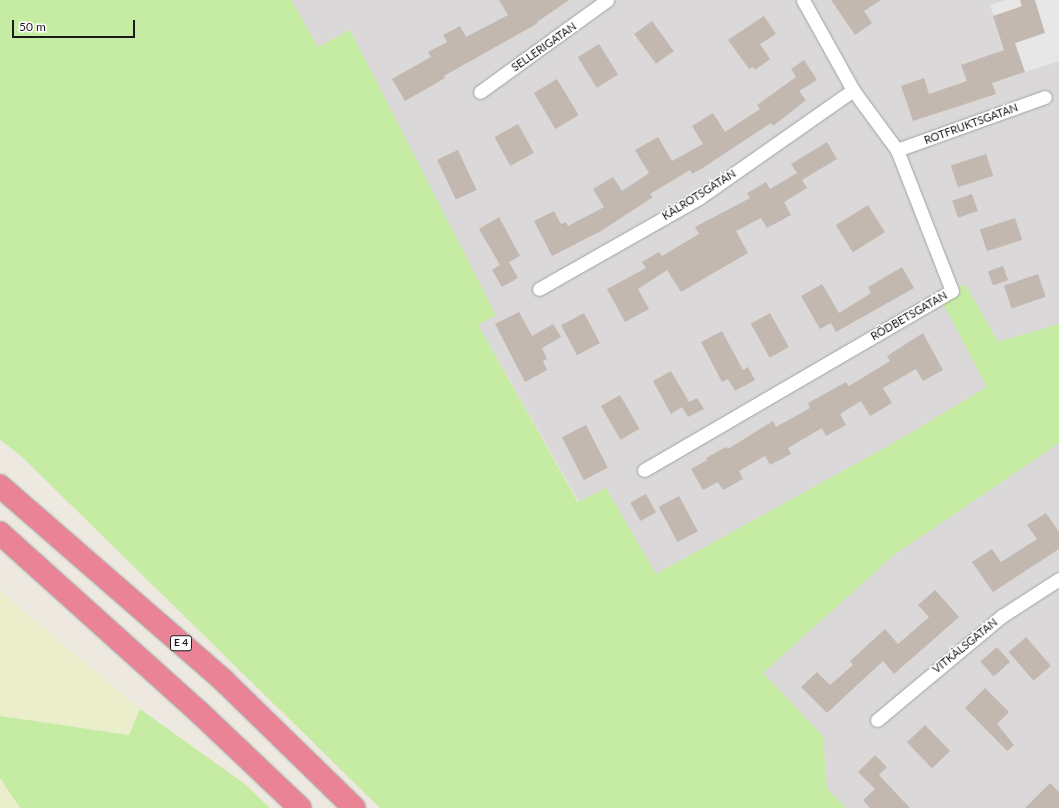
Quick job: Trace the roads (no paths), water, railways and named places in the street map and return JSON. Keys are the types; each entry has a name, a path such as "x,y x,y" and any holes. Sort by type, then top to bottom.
{"highway":[{"name":"E 4","path":"0,486 223,680 354,808"},
{"path":"0,533 199,712 300,808"}],"street":[{"name":"SELLERIGATAN","path":"480,92 607,0"},
{"name":"RÖDBETSGATAN","path":"644,470 952,291 897,150 853,90 803,0"},
{"name":"KÅLROTSGATAN","path":"539,289 699,198 853,90"},
{"name":"ROTFRUKTSGATAN","path":"897,150 1046,97"},
{"name":"VITKÅLSGATAN","path":"877,720 1002,616 1059,579"}]}
